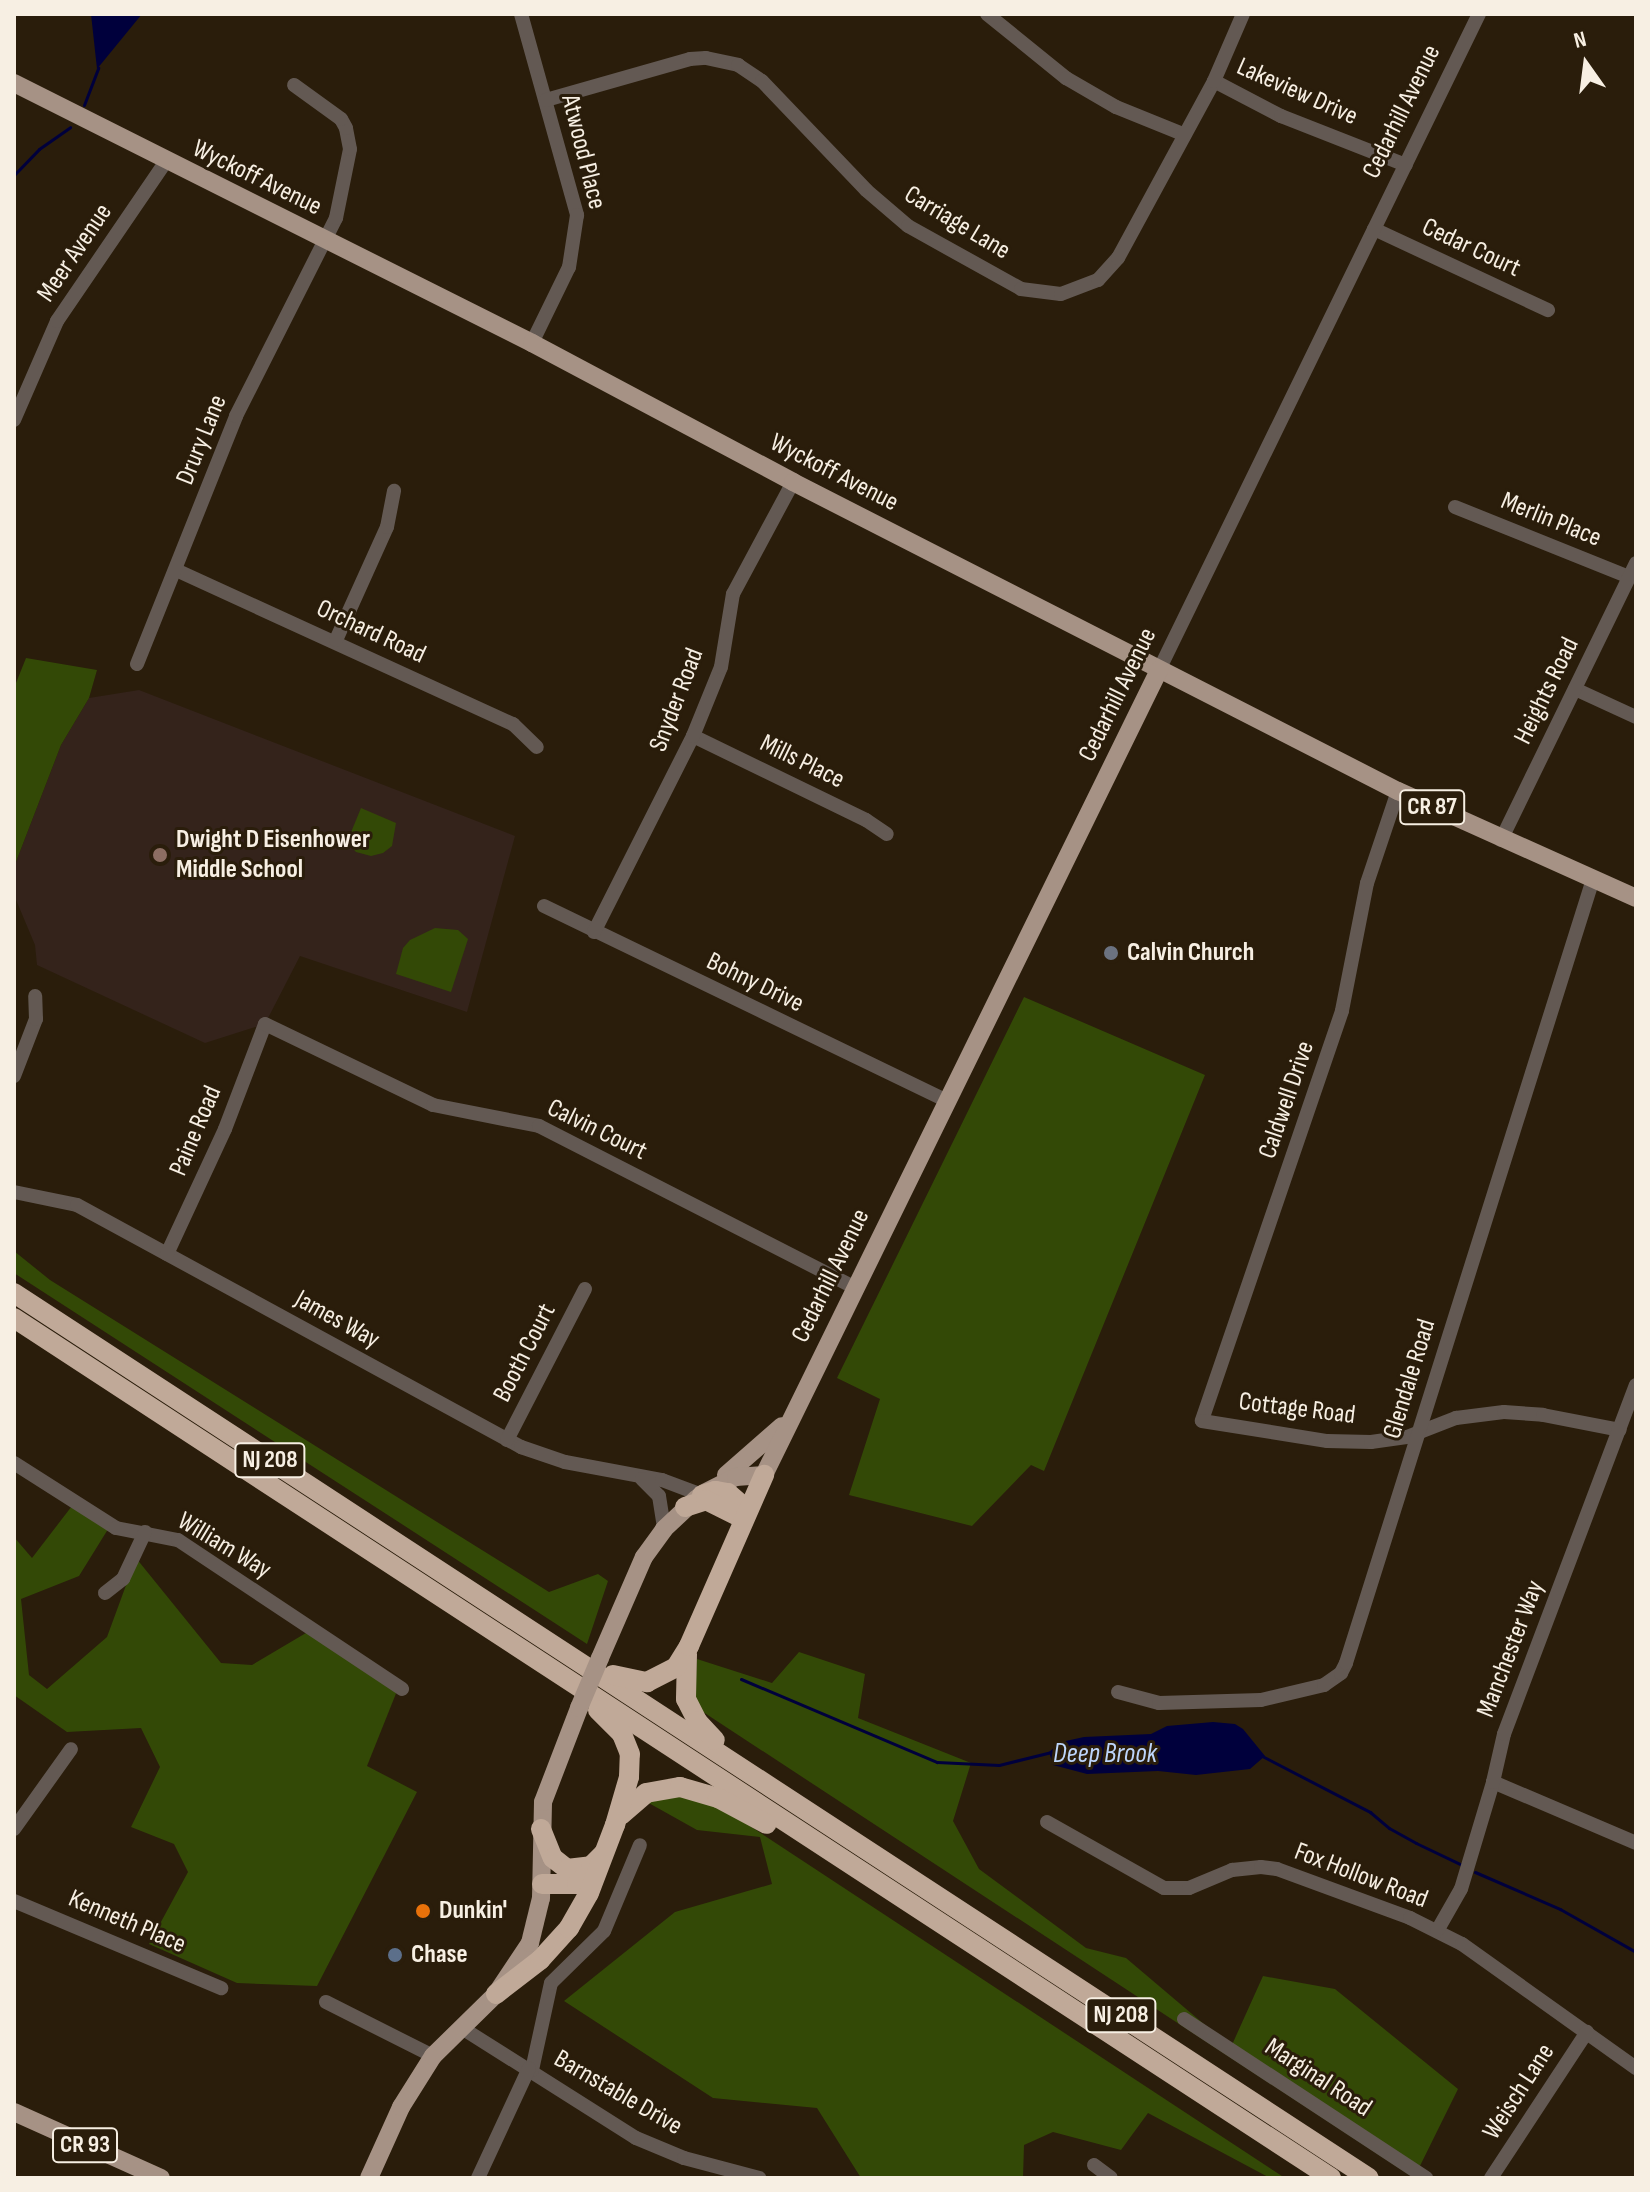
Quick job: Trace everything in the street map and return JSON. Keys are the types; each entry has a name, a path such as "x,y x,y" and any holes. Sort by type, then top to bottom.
{"highway":[{"name":"NJ 208","path":"14,1293 1369,2178"},
{"name":"NJ 208","path":"14,1318 1331,2178"},
{"path":"526,1626 614,1676 637,1683 668,1674 689,1646 764,1475"},
{"path":"693,1501 715,1491 728,1493 742,1505 744,1519"},
{"path":"443,1598 596,1708 622,1734 631,1766 615,1825 577,1916 560,1940 496,1994"},
{"path":"689,1646 684,1686 697,1721 716,1741 812,1813"},
{"path":"615,1825 635,1799 646,1793 668,1787 693,1789 746,1812 901,1897"},
{"path":"541,1829 553,1858 567,1869 583,1869 603,1854"},
{"path":"541,1891 577,1884 593,1871 603,1854"},
{"path":"541,1891 572,1898 588,1889 594,1881"}],"main road":[{"name":"Wyckoff Avenue","path":"14,83 532,343 793,482 1398,791 1501,840 1636,898"},
{"name":"Cedarhill Avenue","path":"693,1501 736,1477 764,1475 1159,670"},
{"name":"Cedarhill Avenue","path":"369,2178 401,2107 433,2056 496,1994 530,1943 541,1891 541,1829 549,1782 637,1572 664,1529 693,1501 759,1450 801,1397"},
{"name":"CR 93","path":"14,2112 161,2178"}],"street":[{"name":"Atwood Place","path":"521,14 575,199 577,234 569,267 532,343"},
{"path":"987,14 1038,59 1110,104 1185,135"},
{"name":"Carriage Lane","path":"546,100 690,59 706,58 738,65 762,81 866,190 908,226 1015,286 1047,294 1086,287 1110,270 1214,81 1243,14"},
{"name":"Cedarhill Avenue","path":"1159,670 1479,14"},
{"name":"Lakeview Drive","path":"1214,81 1281,116 1406,165"},
{"name":"Drury Lane","path":"137,664 236,416 336,218 350,139 341,119 294,85"},
{"name":"Meer Avenue","path":"14,420 57,321 166,161"},
{"name":"Cedar Court","path":"1374,229 1548,310"},
{"name":"Snyder Road","path":"594,932 693,736 721,667 733,594 793,482"},
{"path":"336,640 387,527 394,491"},
{"name":"Merlin Place","path":"1455,507 1633,570"},
{"name":"Orchard Road","path":"176,570 336,640 513,724 537,747"},
{"name":"Heights Road","path":"1501,840 1633,570"},
{"path":"1575,689 1636,717"},
{"name":"Mills Place","path":"693,736 866,820 887,834"},
{"name":"Caldwell Drive","path":"1202,1421 1342,1011 1367,883 1398,791"},
{"name":"Glendale Road","path":"1118,1692 1159,1703 1244,1702 1303,1692 1333,1680 1346,1663 1593,879"},
{"name":"Bohny Drive","path":"544,906 947,1101"},
{"path":"14,1076 36,1019 35,996"},
{"name":"Paine Road","path":"167,1254 219,1143 265,1024"},
{"name":"Calvin Court","path":"265,1024 433,1105 539,1126 854,1287"},
{"name":"James Way","path":"14,1192 77,1205 507,1440 550,1458 642,1479 662,1480 689,1493 693,1501"},
{"name":"Booth Court","path":"507,1440 585,1289"},
{"name":"Manchester Way","path":"1437,1931 1461,1889 1504,1734 1636,1385"},
{"name":"Cottage Road","path":"1202,1421 1327,1441 1371,1442 1407,1437 1456,1418 1504,1412 1543,1415 1620,1430"},
{"name":"William Way","path":"14,1463 116,1528 178,1540 402,1689"},
{"path":"642,1479 659,1496 664,1529"},
{"path":"105,1593 123,1579 145,1532"},
{"path":"14,1829 71,1749"},
{"path":"1493,1782 1636,1843"},
{"name":"Fox Hollow Road","path":"1047,1822 1164,1888 1189,1888 1246,1867 1277,1869 1410,1918 1462,1944 1636,2068"},
{"path":"478,2178 530,2069 551,1983 604,1931 640,1845"},
{"name":"Kenneth Place","path":"14,1901 221,1988"},
{"path":"326,2002 433,2056"},
{"name":"Marginal Road","path":"1184,2019 1426,2178"},
{"name":"Barnstable Drive","path":"462,2028 659,2149 759,2178"},
{"name":"Weisch Lane","path":"1491,2178 1587,2032"},
{"path":"1094,2165 1111,2178"}],"shaded area":[{"path":"139,690 515,836 467,1012 300,956 265,1024 205,1043 37,965 35,945 14,895 14,867 61,745 89,698"}],"green space":[{"path":"26,658 97,670 89,698 61,745 14,867 14,688"},
{"path":"361,808 396,823 392,846 383,853 371,856 356,852 347,842"},
{"path":"435,928 458,930 468,939 451,992 396,974 403,948 410,940"},
{"path":"1024,997 1205,1075 1044,1471 1031,1465 972,1526 849,1495 880,1399 837,1378"},
{"path":"14,1251 50,1280 549,1592 598,1574 608,1581 587,1644 14,1273"},
{"path":"75,1502 110,1526 79,1576 21,1599 29,1675 47,1689 107,1637 136,1558 221,1663 252,1665 311,1630 399,1686 367,1766 417,1792 317,1986 237,1983 149,1944 188,1872 174,1844 131,1827 160,1767 141,1728 67,1732 14,1695 14,1537 32,1558"},
{"path":"799,1652 865,1674 858,1718 971,1763 953,1821 979,1869 1086,1948 1126,1958 1231,2047 1263,1976 1335,1989 1458,2089 1414,2178 694,1706 697,1659 772,1683"},
{"path":"686,1784 1285,2178 1270,2178 1148,2113 1121,2150 1053,2132 1024,2145 1023,2178 861,2178 817,2108 713,2098 564,2001 675,1912 772,1884 760,1837 697,1830 638,1797"}],"water":[{"path":"91,14 142,14 97,69"},
{"path":"1213,1722 1235,1724 1243,1729 1265,1756 1250,1769 1196,1775 1158,1771 1087,1774 1053,1765 1049,1752 1061,1742 1084,1737 1151,1734 1167,1726"}],"waterway":[{"path":"84,105 98,68"},
{"path":"14,175 39,149 70,127"},
{"name":"Deep Brook","path":"741,1679 937,1762 999,1765 1051,1752"},
{"name":"Deep Brook","path":"1262,1756 1370,1812 1389,1828 1416,1843 1460,1864"},
{"name":"Deep Brook","path":"1475,1872 1560,1909 1636,1952"}],"place":[{"name":"Dwight D Eisenhower Middle School","path":"160,855"},
{"name":"Calvin Church","path":"1111,953"},
{"name":"Dunkin'","path":"423,1911"},
{"name":"Chase","path":"395,1955"}]}
